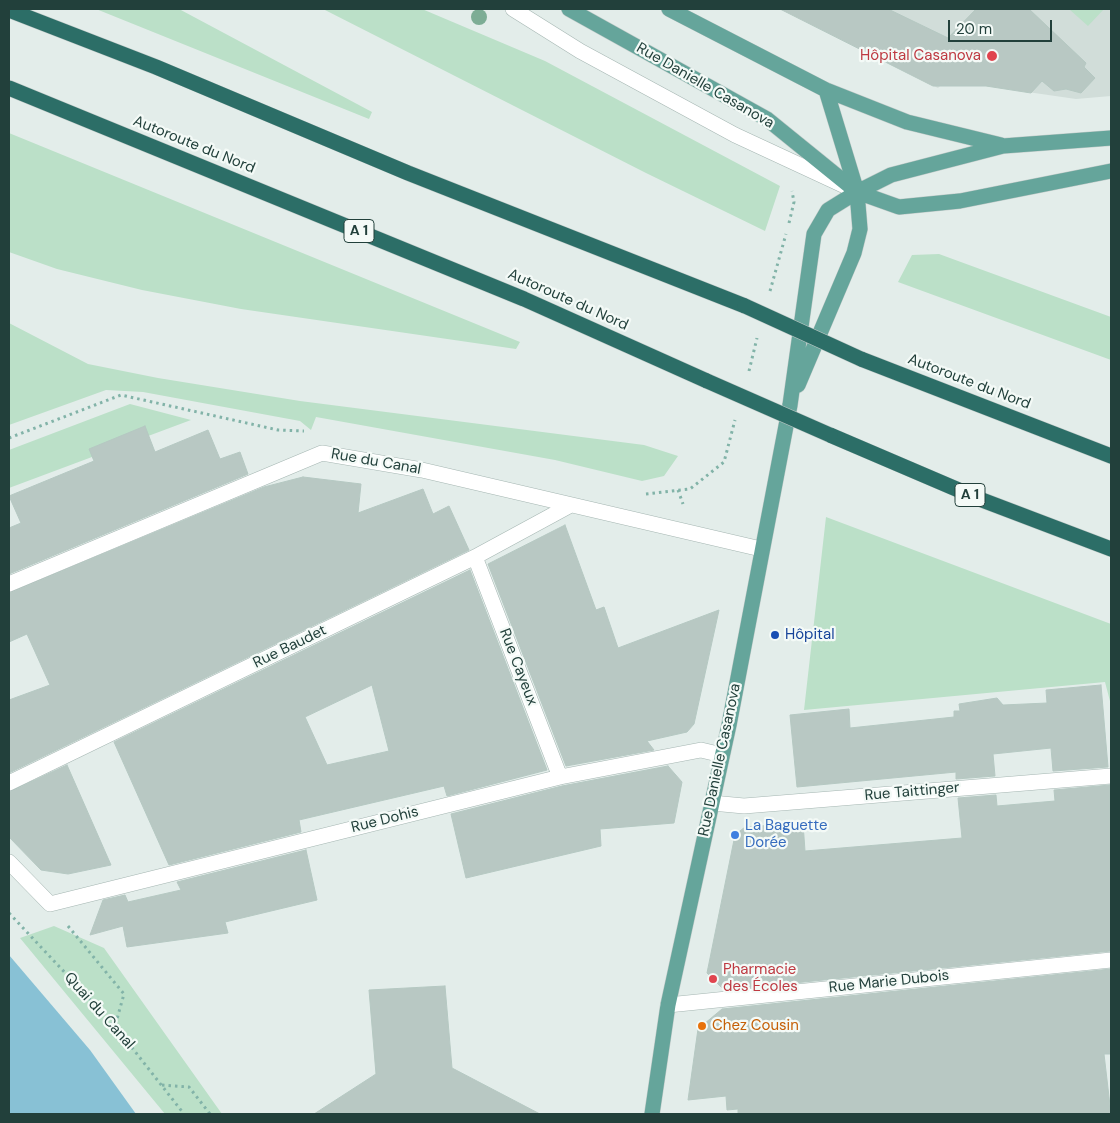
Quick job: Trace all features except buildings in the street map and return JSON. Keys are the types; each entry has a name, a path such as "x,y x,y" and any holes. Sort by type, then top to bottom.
{"highway":[{"name":"Autoroute du Nord","path":"9,10 156,67 408,173 746,306 862,359 1111,456"},
{"name":"Autoroute du Nord","path":"9,88 524,299 830,435 982,500 1111,549"}],"main road":[{"name":"Rue Danielle Casanova","path":"571,9 767,118 857,192"},
{"path":"669,9 826,90 907,122 1003,146"},
{"name":"Rue Danielle Casanova","path":"790,405 854,253 860,229 857,192 826,90"},
{"path":"857,192 892,175 1003,146 1111,138"},
{"path":"857,192 899,207 960,201 1111,171"},
{"name":"Rue Danielle Casanova","path":"652,1114 668,1005 722,755 790,405 814,234 828,210 857,192"}],"street":[{"path":"514,9 580,51 735,135 857,192"},
{"name":"Rue du Canal","path":"9,584 322,453 422,470 569,506 761,549"},
{"name":"Rue Baudet","path":"9,783 476,557 569,506"},
{"name":"Rue Cayeux","path":"476,557 560,777"},
{"name":"Rue Dohis","path":"50,904 560,777 701,750 722,755"},
{"name":"Rue Taittinger","path":"712,803 744,806 1111,776"},
{"path":"9,862 50,904"},
{"name":"Rue Marie Dubois","path":"668,1005 1111,960"}],"path":[{"path":"768,299 794,202"},
{"path":"747,376 758,337"},
{"path":"9,438 121,395 278,430 306,431"},
{"path":"637,495 690,489 724,462 737,414"},
{"path":"50,904 124,994 115,1026"},
{"name":"Quai du Canal","path":"9,913 115,1026 184,1114"},
{"path":"161,1085 189,1087 210,1114"}],"shaded area":[{"name":"Hôpital Casanova","path":"796,9 1111,9 1111,96 1076,99 986,86 940,86 938,88 815,26"}],"green space":[{"path":"96,9 179,9 372,112 369,119"},
{"path":"323,9 422,9 545,61 780,186 765,231 646,173"},
{"path":"1069,9 1104,9 1088,26"},
{"path":"9,133 520,342 516,349 241,309 142,290 57,269 9,252"},
{"path":"939,254 1111,317 1111,360 898,282 912,255"},
{"path":"9,323 88,364 158,378 300,401 644,445 678,456 664,476 642,481 555,460 316,417 311,430 300,421 143,392 106,390 9,425"},
{"path":"130,404 191,420 9,488 9,450"},
{"path":"826,517 1111,624 1111,705 1105,682 804,710"},
{"path":"54,926 104,948 222,1114 165,1114 20,938"}],"water":[{"path":"9,955 90,1050 136,1114 9,1114"}],"place":[{"name":"Hôpital Casanova","path":"992,56"},
{"name":"Hôpital","path":"775,635"},
{"name":"La Baguette Dorée","path":"735,835"},
{"name":"Pharmacie des Écoles","path":"713,979"},
{"name":"Chez Cousin","path":"702,1026"}]}
